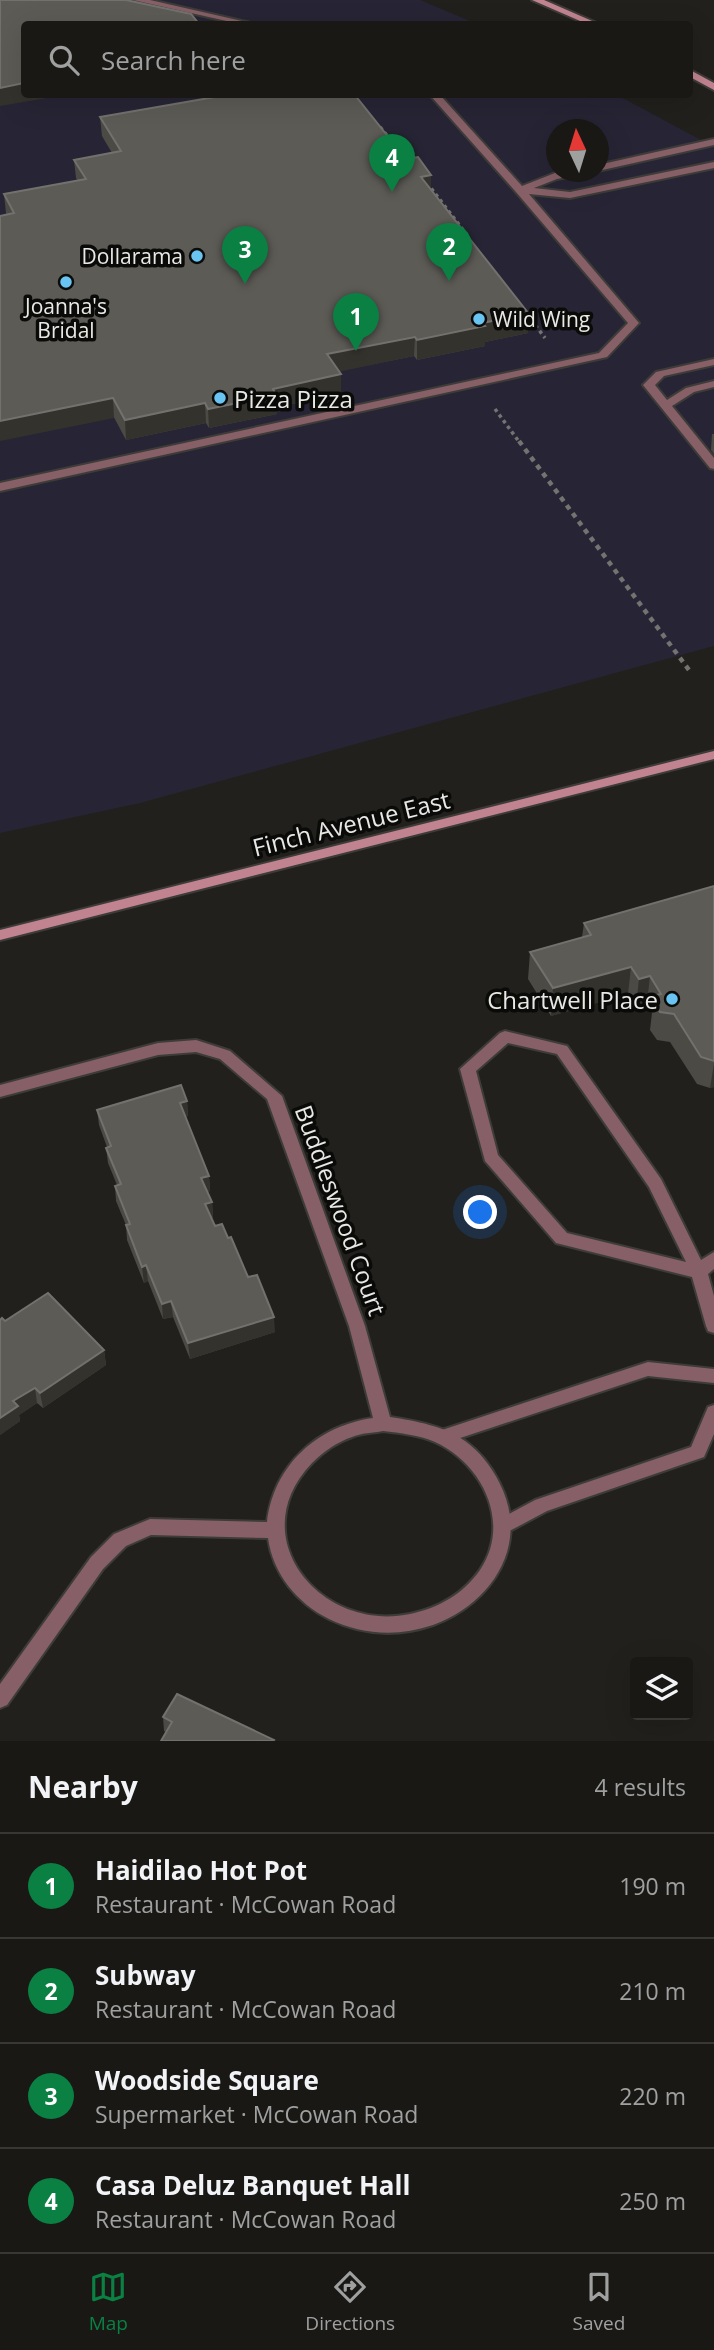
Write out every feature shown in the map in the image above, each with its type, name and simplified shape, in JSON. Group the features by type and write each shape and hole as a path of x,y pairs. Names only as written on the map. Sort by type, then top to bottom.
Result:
{"main road":[{"path":"536,0 587,21"},
{"path":"693,75 714,87"},
{"name":"Finch Avenue East","path":"0,935 714,755"}],"street":[{"path":"137,0 236,21"},
{"path":"0,487 603,355 634,323 437,98"},
{"path":"609,166 714,142"},
{"path":"520,190 570,195 714,165"},
{"path":"520,190 546,180"},
{"path":"714,362 660,374 649,385 714,466"},
{"path":"664,405 690,390 714,384"},
{"path":"699,1272 562,1238 491,1157 468,1069 505,1037 562,1050 655,1183 699,1272 714,1326"},
{"name":"Buddleswood Court","path":"0,1091 158,1049 196,1046 225,1055 274,1096 357,1326 383,1424"},
{"path":"699,1272 714,1259"},
{"path":"442,1437 648,1369 714,1376"},
{"path":"504,1526 541,1505 698,1452 714,1412"},
{"path":"383,1424 414,1427 442,1437 467,1452 487,1473 499,1499 504,1526 497,1559 478,1589 449,1612 412,1623 373,1625 335,1614 304,1592 283,1563 275,1530 278,1498 293,1469 317,1446 349,1430 383,1424"},
{"path":"0,1699 97,1563 120,1540 150,1527 275,1530"}],"path":[{"path":"378,125 412,165"},
{"path":"420,175 470,239"},
{"path":"527,314 560,357 560,365"},
{"path":"495,408 689,670"}],"shaded area":[{"path":"0,0 420,0 470,21 21,21 21,98 623,98 714,147 714,646 140,803 0,833"}],"building":[{"path":"0,0 126,0 191,14 197,21 21,21 21,84 0,88"},
{"path":"209,98 357,98 406,159 418,157 431,175 421,177 529,314 417,340 415,337 327,354 341,374 273,389 276,395 208,409 205,403 125,420 113,398 0,421 0,216 14,213 4,194 86,179 74,160 121,151 100,117"},
{"name":"Chartwell Place","path":"714,886 714,1061 701,1057 674,1014 660,1012 654,1002 656,995 661,994 650,976 639,979 631,967 553,988 530,952 591,935 584,923"},
{"path":"181,1085 187,1101 180,1103 209,1176 201,1178 212,1202 205,1204 215,1226 222,1224 228,1238 231,1237 248,1277 257,1275 274,1317 188,1343 171,1301 162,1304 146,1265 142,1267 126,1225 130,1224 115,1186 121,1184 106,1148 111,1146 97,1110"},
{"path":"48,1293 104,1350 40,1393 35,1388 13,1401 18,1406 0,1418 0,1320 2,1318 5,1321"},
{"path":"177,1694 274,1740 161,1741 172,1722 163,1717"}],"place":[{"name":"Casa Deluz Banquet Hall","path":"392,192"},
{"name":"Dollarama","path":"197,256"},
{"name":"Subway","path":"449,281"},
{"name":"Joanna's Bridal","path":"66,282"},
{"name":"Woodside Square","path":"245,284"},
{"name":"Wild Wing","path":"479,319"},
{"name":"Haidilao Hot Pot","path":"356,351"},
{"name":"Pizza Pizza","path":"220,398"},
{"name":"Chartwell Place","path":"672,999"}]}
